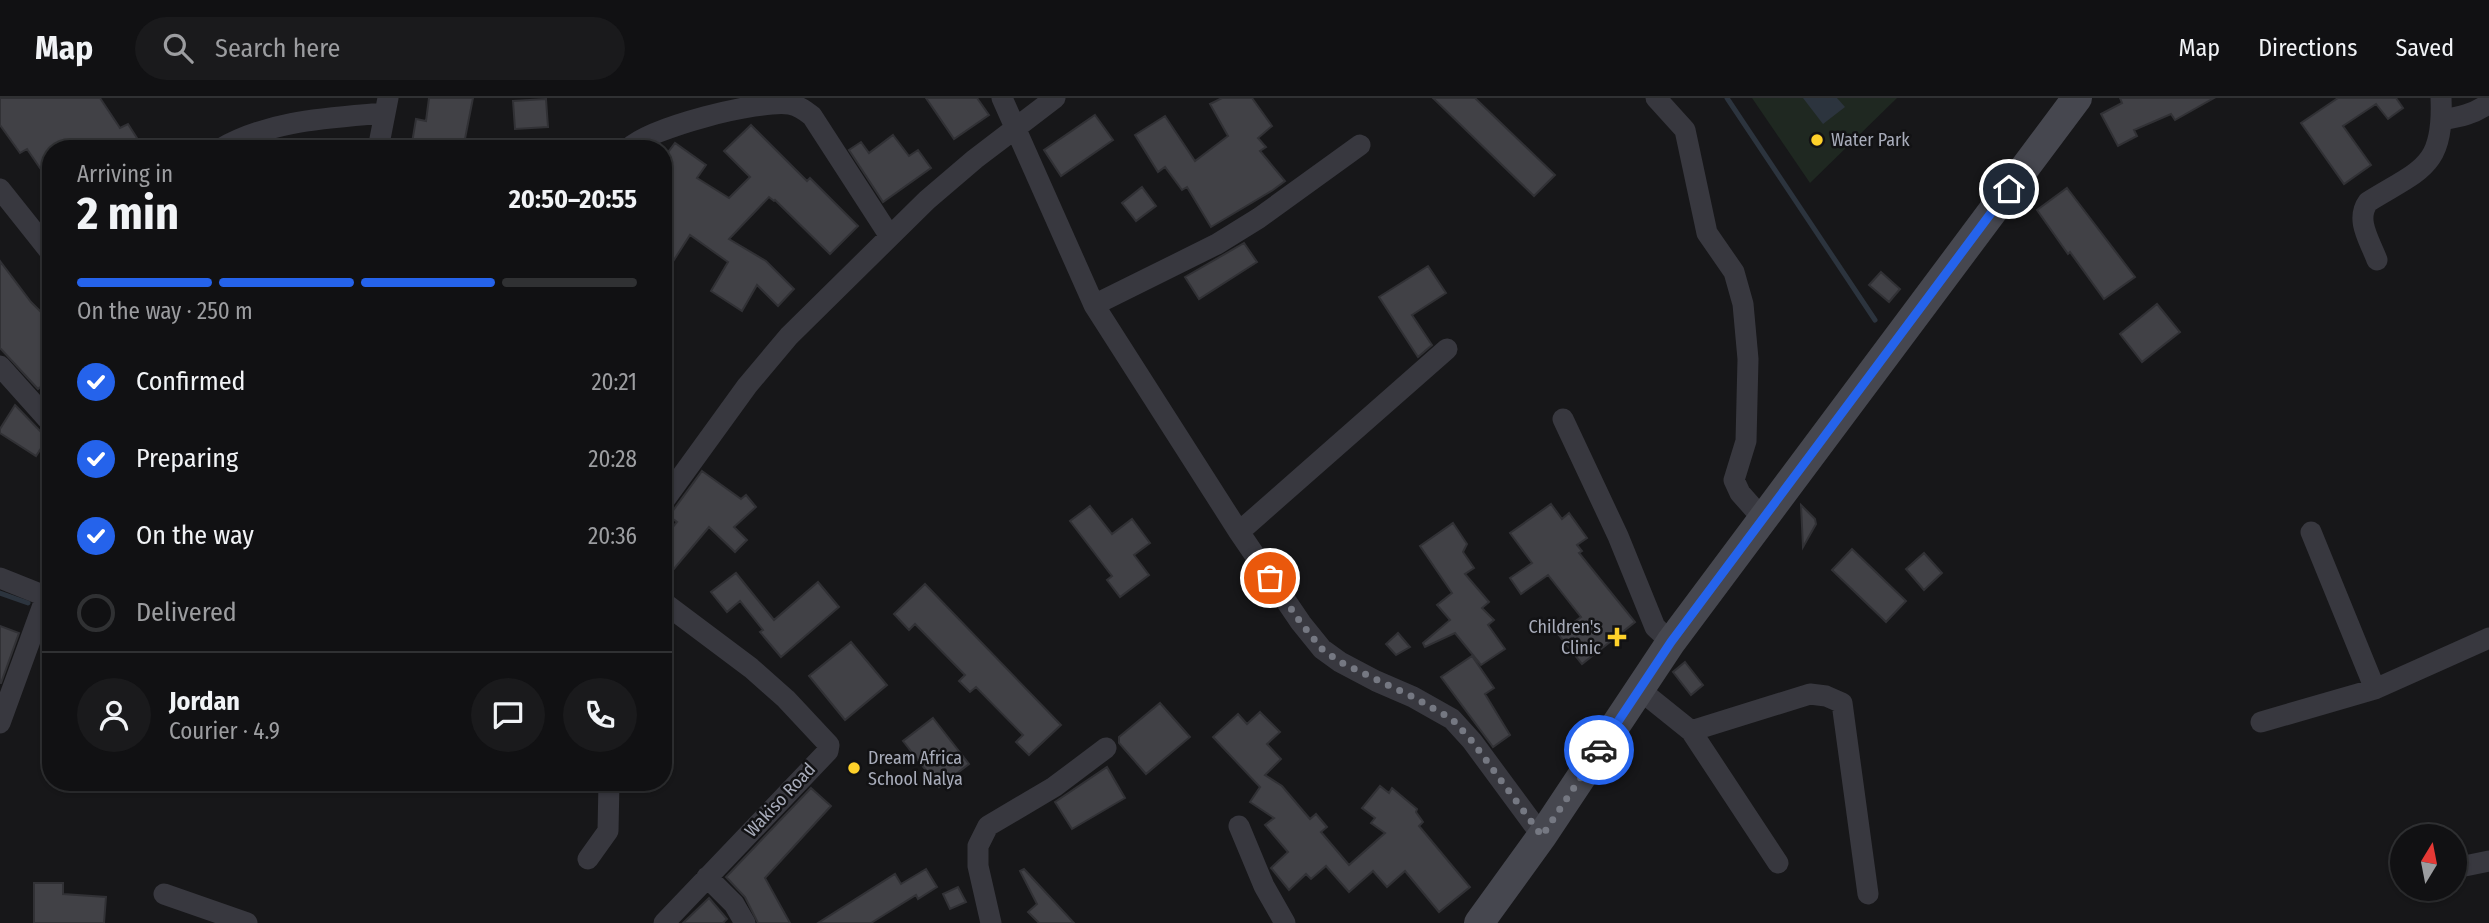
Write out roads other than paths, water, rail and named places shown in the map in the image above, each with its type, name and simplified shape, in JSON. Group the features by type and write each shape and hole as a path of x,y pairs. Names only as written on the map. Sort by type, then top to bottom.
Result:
{"main road":[{"path":"1479,923 1542,836 1671,642 2077,98"}],"street":[{"path":"1002,98 1094,305 1239,532 1301,623 1322,649 1340,662 1452,719 1472,741 1542,836"},
{"path":"672,490 755,376 789,336 890,235 975,159 1055,98"},
{"path":"1656,98 1685,130 1707,233 1734,272 1744,304 1748,359 1745,441 1734,480 1740,493 1763,519"},
{"path":"2377,260 2361,218 2364,208 2368,202 2427,165 2437,151 2442,120 2441,98"},
{"path":"2442,120 2461,117 2482,109 2489,103"},
{"path":"639,140 677,124 765,104 802,107 812,116 890,235"},
{"path":"240,140 265,129 387,105 379,140"},
{"path":"1094,305 1217,244 1259,218 1360,145"},
{"path":"0,189 42,242"},
{"path":"1239,532 1447,349"},
{"path":"0,366 42,413"},
{"path":"1563,419 1618,536 1654,626 1671,642"},
{"path":"2311,532 2375,689"},
{"path":"0,578 42,588"},
{"path":"0,723 42,607"},
{"name":"Wakiso Road","path":"664,923 828,751 829,744 786,699 751,668 672,613"},
{"path":"2261,722 2375,689 2489,638"},
{"path":"1640,690 1691,731 1779,863"},
{"path":"1691,731 1810,694 1826,696 1842,703 1868,894"},
{"path":"990,923 978,866 978,846 988,826 1054,787 1106,748"},
{"path":"588,859 608,831 609,791"},
{"path":"1240,826 1264,886 1285,923"},
{"path":"2468,865 2489,861"},
{"path":"707,877 734,904 745,923"},
{"path":"164,894 247,923"}],"waterway":[{"path":"1727,98 1875,320"},
{"path":"0,593 28,603"}],"place":[{"name":"Water Park","path":"1817,140"},
{"name":"Children's Clinic","path":"1617,637"},
{"name":"Dream Africa School Nalya","path":"854,768"}]}
